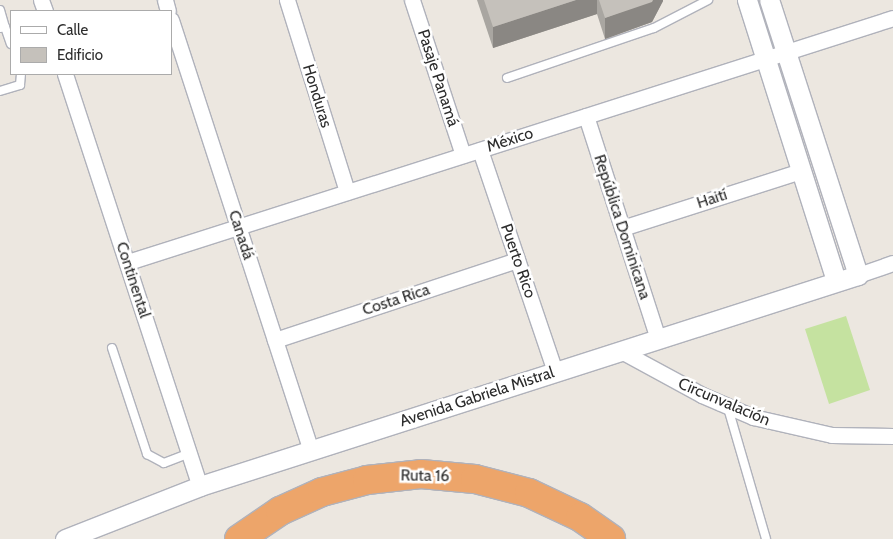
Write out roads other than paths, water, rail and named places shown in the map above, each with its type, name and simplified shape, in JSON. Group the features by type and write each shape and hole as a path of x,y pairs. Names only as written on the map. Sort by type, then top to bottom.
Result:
{"highway":[{"name":"Ruta 16","path":"239,539 280,511 322,492 367,480 421,474 475,479 529,493 580,517 611,539"}],"street":[{"name":"Honduras","path":"286,0 347,192"},
{"name":"Pasaje Panamá","path":"412,0 463,155"},
{"path":"747,0 836,281"},
{"path":"769,0 858,275"},
{"name":"México","path":"128,262 893,18"},
{"name":"Canadá","path":"172,23 311,451"},
{"name":"Continental","path":"65,75 128,262 187,454 200,486"},
{"name":"República Dominicana","path":"586,116 658,339"},
{"name":"Puerto Rico","path":"480,150 555,372"},
{"name":"Haití","path":"622,228 801,171"},
{"name":"Costa Rica","path":"275,340 517,260"},
{"name":"Avenida Gabriela Mistral","path":"64,539 200,486 893,263"},
{"name":"Circunvalación","path":"622,351 728,408 805,431 893,436"}],"lane":[{"path":"507,78 654,28 708,0"},
{"path":"0,10 3,28 10,42"},
{"path":"0,91 20,85 21,75"},
{"path":"112,348 147,454 164,463 187,454"},
{"path":"728,408 766,539"}]}
